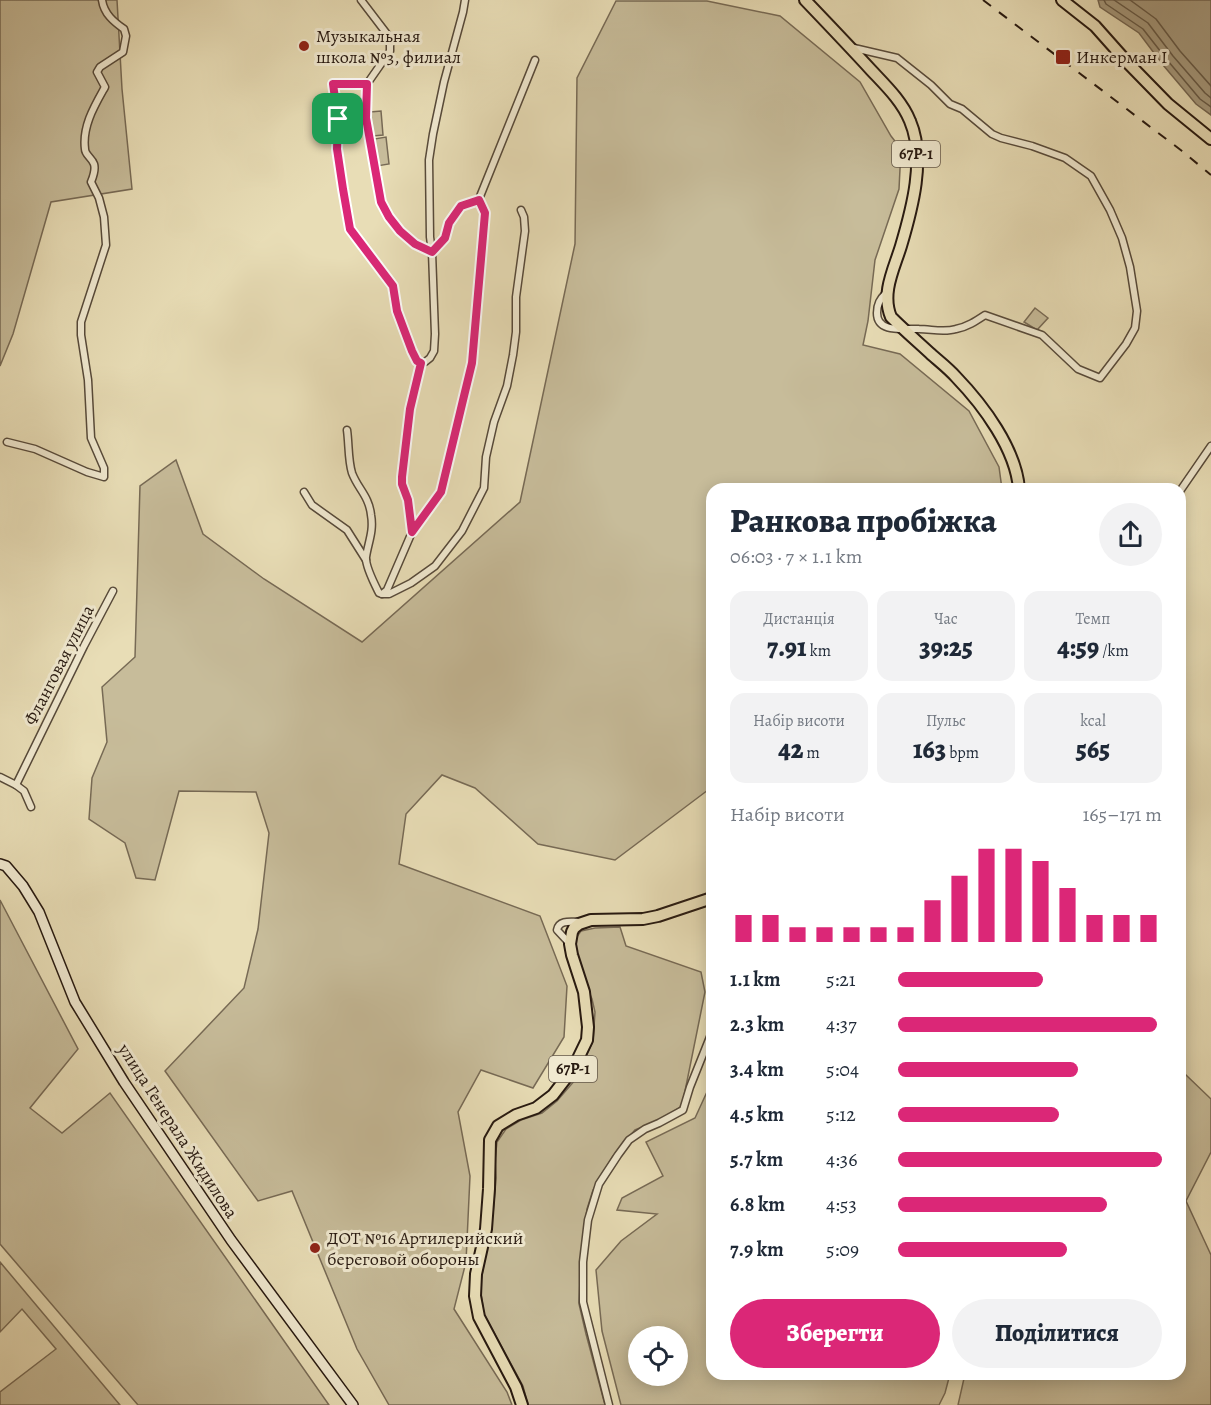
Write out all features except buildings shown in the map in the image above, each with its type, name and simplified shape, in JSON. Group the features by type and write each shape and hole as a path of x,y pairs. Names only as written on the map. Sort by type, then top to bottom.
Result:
{"main road":[{"name":"67Р-1","path":"805,0 888,88 910,121 915,141 917,168 909,217 893,268 887,300 891,317 956,376 986,413 1006,446 1019,483"},
{"path":"1062,0 1095,26 1168,104 1211,139"},
{"name":"улица Генерала Жидилова","path":"0,864 6,866 23,886 39,912 75,1002 124,1082 231,1240 353,1405"},
{"name":"67Р-1","path":"522,1405 516,1387 479,1317 475,1296 486,1229 490,1140 498,1126 516,1115 536,1108 553,1095 573,1069 587,1040 588,1027 584,992 570,944 574,928 591,920 643,919 658,916 706,900"}],"street":[{"path":"7,442 35,449 104,477 104,468 91,438 88,380 81,322 106,245 104,217 99,198 91,183 94,164 85,151 85,141 92,110 105,87 97,72 100,67 123,52 126,36 124,29 112,21 102,0"},
{"path":"361,0 387,34 390,42 390,51 367,84 366,118 381,202 400,231 415,244 432,252"},
{"path":"421,363 430,358 434,351 435,334 429,160 444,82 464,12 465,0"},
{"path":"850,47 897,58 931,85 950,104 962,110 992,134 1065,158 1090,176 1110,210 1122,238 1130,267 1137,310 1135,328 1126,344 1100,378 1078,369 1042,335 985,315 955,330 906,332"},
{"path":"384,592 412,532 441,492 472,363 485,213 479,200 536,60"},
{"path":"367,84 333,84 338,119 337,149 348,219 350,229 393,286 397,311 412,351 417,361 421,363"},
{"path":"432,252 445,238 449,223 461,206 479,200"},
{"path":"304,492 312,505 347,530 366,560 379,592 389,594 411,583 435,566 462,531 484,488 486,457 494,422 507,386 515,344 516,297 525,231 521,210"},
{"path":"412,532 402,477 410,409 421,363"},
{"path":"347,430 352,471 364,492 371,513 372,529 366,560"},
{"path":"1186,483 1211,446"},
{"name":"Фланговая улица","path":"16,785 113,591"},
{"path":"0,777 24,791 31,807"},
{"path":"609,1405 583,1302 583,1262 588,1220 599,1184 629,1140 645,1129 683,1110 706,1047"}],"shaded area":[{"path":"0,0 117,0 122,89 132,189 51,202 13,334 0,366"},
{"path":"616,1 707,1 780,16 860,82 901,149 899,189 875,260 863,345 900,354 969,411 999,467 1001,483 706,483 706,792 615,860 538,844 475,788 442,775 406,814 399,864 540,916 567,986 564,1037 533,1088 481,1070 458,1112 470,1176 466,1262 454,1309 507,1392 512,1405 389,1405 357,1349 292,1191 258,1201 165,1071 244,988 258,929 269,833 256,792 179,791 155,880 136,878 125,843 89,819 92,778 107,742 102,687 135,657 140,486 176,460 203,534 264,579 362,642 520,502 575,244 577,78"},
{"path":"381,111 383,135 373,136 370,112"},
{"path":"386,137 389,164 377,166 374,139"},
{"path":"1035,308 1048,318 1037,330 1024,322"},
{"path":"0,900 78,1049 30,1108 62,1133 110,1093 329,1405 138,1405 0,1244"},
{"path":"620,927 626,946 701,972 705,992 682,1106 662,1119 635,1130 613,1156 593,1190 587,1209 581,1256 579,1304 605,1405 528,1405 523,1386 484,1314 480,1286 493,1214 497,1142 506,1129 521,1120 542,1113 557,1101 575,1080 593,1041 595,1012 592,999 574,958 576,938 581,931"},
{"path":"1186,1075 1211,1099 1211,1152 1186,1201"},
{"path":"706,1094 706,1380 948,1380 939,1405 621,1405 602,1331 596,1270 621,1241 657,1214 617,1210 622,1198 663,1176 646,1142 695,1118"},
{"path":"1186,1201 1211,1255 1211,1405 958,1405 964,1380 1186,1380"},
{"path":"0,1262 120,1405 0,1405 0,1392 56,1349 22,1309 0,1332"}],"water":[{"path":"1098,0 1211,0 1211,115 1196,104 1139,33 1100,7"}],"railway":[{"path":"983,0 1211,175"}],"place":[{"name":"Музыкальная школа №3, филиал","path":"304,46"},
{"name":"Инкерман I","path":"1063,57"},
{"name":"ДОТ №16 Артилерийский береговой обороны","path":"315,1248"}],"route":[{"path":"333,84 367,84 366,118 381,202 400,231 415,244 432,252 445,238 449,223 461,206 479,200 485,213 472,363 441,492 412,532 402,477 410,409 421,363 417,361 412,351 397,311 393,286 350,229 337,149 338,119 333,84"}]}
